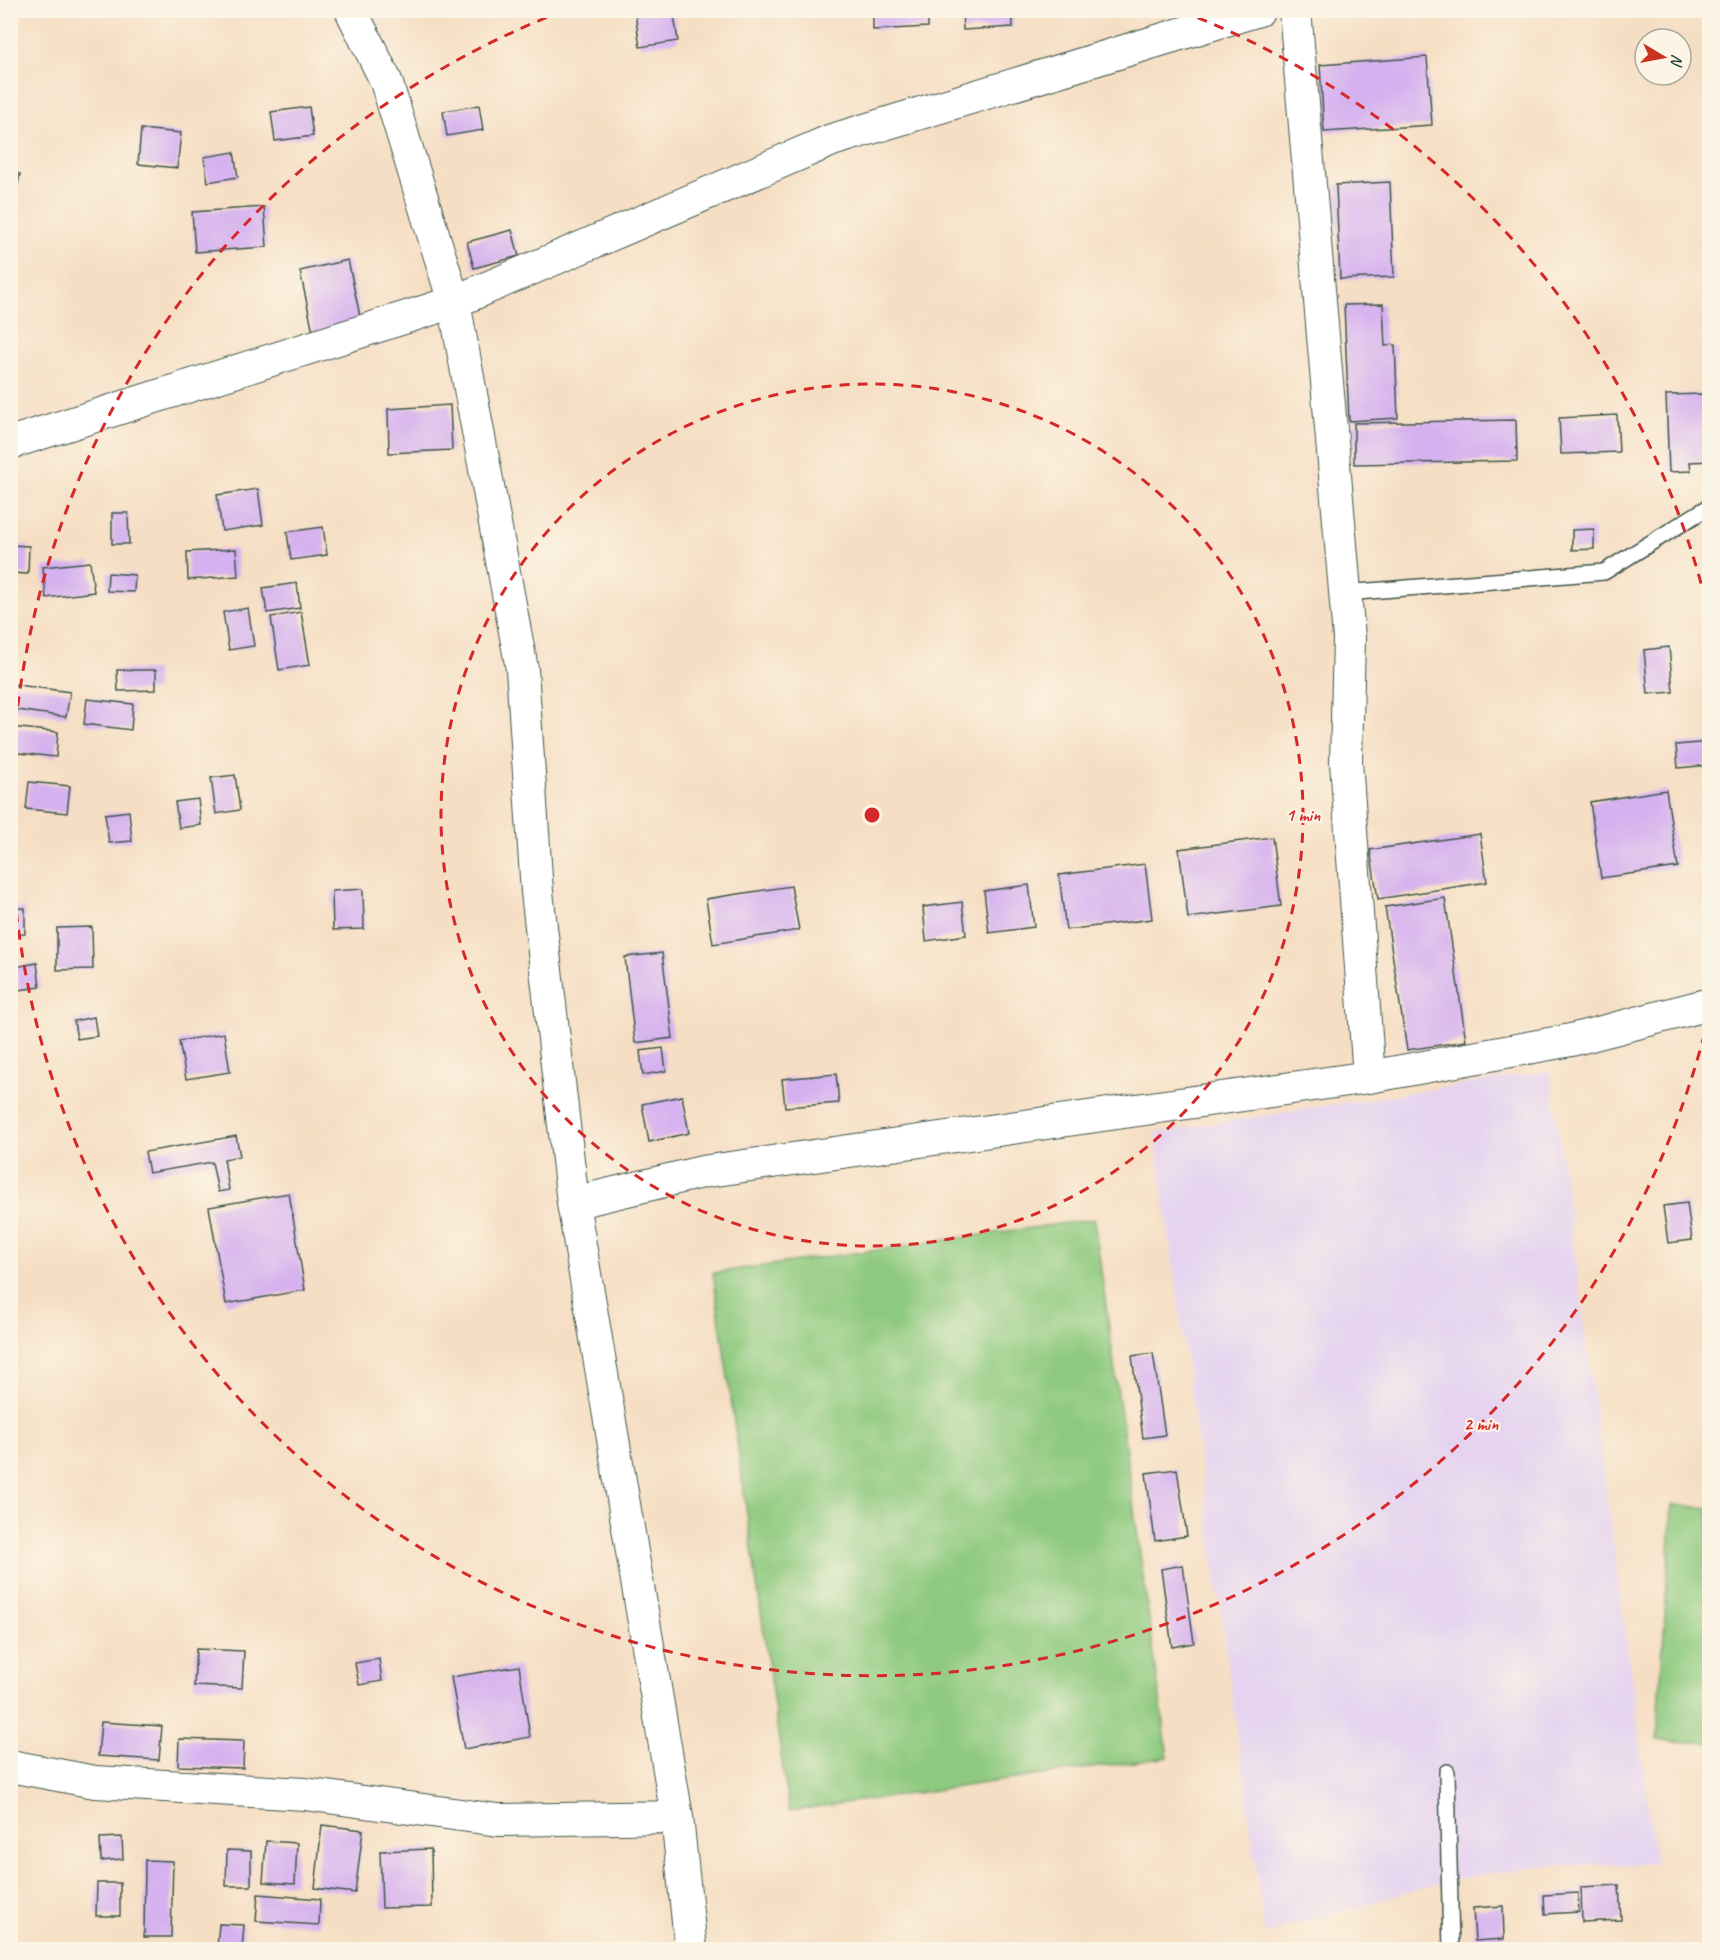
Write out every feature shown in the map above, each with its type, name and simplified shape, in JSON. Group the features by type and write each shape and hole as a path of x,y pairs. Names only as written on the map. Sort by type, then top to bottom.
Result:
{"street":[{"path":"351,10 386,81 454,302 522,669 537,892 573,1203 677,1817 691,1950"},
{"path":"10,443 454,302 832,140 1259,10"},
{"path":"1295,10 1349,638 1346,762 1369,1077"},
{"path":"573,1203 702,1172 1369,1077 1571,1040 1710,1004"},
{"path":"10,1766 94,1782 305,1794 498,1820 677,1817"}],"lane":[{"path":"1345,593 1604,572 1710,506"},
{"path":"1447,1772 1451,1950"}],"shaded area":[{"path":"1550,1071 1656,1863 1541,1866 1450,1880 1265,1934 1155,1133"}],"green space":[{"path":"1094,1219 1168,1757 789,1811 713,1273"},
{"path":"1672,1505 1709,1508 1709,1743 1657,1740"}],"building":[{"path":"649,10 673,10 678,41 640,47 635,13"},
{"path":"873,10 928,10 928,27 873,30"},
{"path":"962,10 1012,10 1013,27 963,30"},
{"path":"1427,57 1432,125 1324,132 1320,65"},
{"path":"479,105 483,130 447,136 443,111"},
{"path":"309,107 313,136 275,141 271,112"},
{"path":"141,129 181,133 177,168 138,164"},
{"path":"234,152 238,177 208,182 204,157"},
{"path":"10,172 20,174 12,213 10,213"},
{"path":"1390,182 1394,277 1340,279 1336,185"},
{"path":"264,207 267,247 195,252 192,212"},
{"path":"512,230 519,256 474,268 467,242"},
{"path":"348,260 361,321 313,332 300,271"},
{"path":"1383,304 1385,346 1395,345 1398,418 1349,421 1344,305"},
{"path":"1706,394 1706,405 1710,405 1710,461 1690,462 1691,471 1669,472 1666,395"},
{"path":"450,405 452,450 389,453 388,409"},
{"path":"1617,415 1619,452 1561,454 1559,418"},
{"path":"1516,420 1517,461 1354,464 1354,423"},
{"path":"258,489 263,525 222,531 217,495"},
{"path":"112,513 128,513 129,544 112,544"},
{"path":"323,527 327,555 291,560 287,532"},
{"path":"1594,529 1594,549 1572,550 1572,530"},
{"path":"10,545 29,546 28,574 10,573"},
{"path":"236,549 238,576 188,580 187,552"},
{"path":"90,562 94,592 46,598 43,567"},
{"path":"108,573 135,575 134,592 107,591"},
{"path":"297,583 300,608 267,613 263,588"},
{"path":"248,608 254,646 229,650 223,612"},
{"path":"301,612 310,665 279,670 271,617"},
{"path":"1669,647 1673,692 1648,694 1644,650"},
{"path":"117,670 156,670 156,690 118,691"},
{"path":"10,684 70,692 66,717 10,709"},
{"path":"87,699 133,704 131,730 84,724"},
{"path":"10,727 58,732 56,757 10,752"},
{"path":"1710,742 1710,765 1678,768 1676,745"},
{"path":"235,775 240,810 216,814 211,778"},
{"path":"29,782 70,786 67,813 26,809"},
{"path":"1666,790 1678,867 1601,878 1590,802"},
{"path":"198,799 201,825 179,828 175,802"},
{"path":"129,811 132,841 109,843 105,814"},
{"path":"1480,834 1487,882 1378,899 1370,850"},
{"path":"1272,837 1281,906 1188,918 1179,849"},
{"path":"1145,864 1152,919 1066,930 1059,875"},
{"path":"1029,885 1034,927 989,933 984,891"},
{"path":"791,886 799,930 713,944 706,899"},
{"path":"363,889 364,929 333,930 332,891"},
{"path":"1445,898 1466,1041 1407,1050 1385,907"},
{"path":"962,902 966,935 926,941 923,907"},
{"path":"25,908 25,934 10,935 10,909"},
{"path":"92,927 93,969 57,970 57,928"},
{"path":"662,953 673,1038 635,1043 625,957"},
{"path":"37,963 40,987 19,990 15,967"},
{"path":"94,1017 97,1036 77,1039 74,1021"},
{"path":"224,1033 230,1072 186,1079 179,1041"},
{"path":"663,1048 666,1071 643,1075 640,1051"},
{"path":"836,1074 839,1103 785,1107 782,1079"},
{"path":"682,1096 689,1133 649,1142 642,1104"},
{"path":"236,1136 240,1156 224,1159 229,1190 218,1192 212,1162 149,1173 145,1152"},
{"path":"289,1193 305,1290 226,1304 209,1207"},
{"path":"1687,1203 1692,1240 1668,1243 1663,1206"},
{"path":"1153,1353 1165,1435 1143,1438 1132,1356"},
{"path":"1177,1469 1187,1536 1155,1541 1146,1473"},
{"path":"1183,1565 1194,1643 1172,1647 1161,1569"},
{"path":"196,1649 244,1651 242,1688 194,1686"},
{"path":"379,1659 382,1681 359,1685 355,1663"},
{"path":"519,1666 530,1737 464,1749 451,1677"},
{"path":"101,1722 162,1726 159,1760 98,1756"},
{"path":"179,1739 244,1741 243,1768 178,1766"},
{"path":"322,1825 363,1830 355,1893 315,1888"},
{"path":"122,1837 123,1859 101,1861 100,1838"},
{"path":"266,1841 297,1843 295,1884 263,1882"},
{"path":"431,1849 432,1907 382,1908 380,1851"},
{"path":"227,1850 251,1851 251,1886 226,1886"},
{"path":"145,1860 173,1861 171,1937 144,1937"},
{"path":"97,1883 120,1883 120,1916 96,1916"},
{"path":"1619,1885 1621,1920 1582,1922 1581,1887"},
{"path":"1578,1893 1579,1912 1545,1914 1544,1895"},
{"path":"258,1894 320,1899 319,1925 256,1921"},
{"path":"1503,1906 1504,1939 1475,1941 1473,1908"},
{"path":"219,1924 244,1925 242,1949 217,1948"}]}
